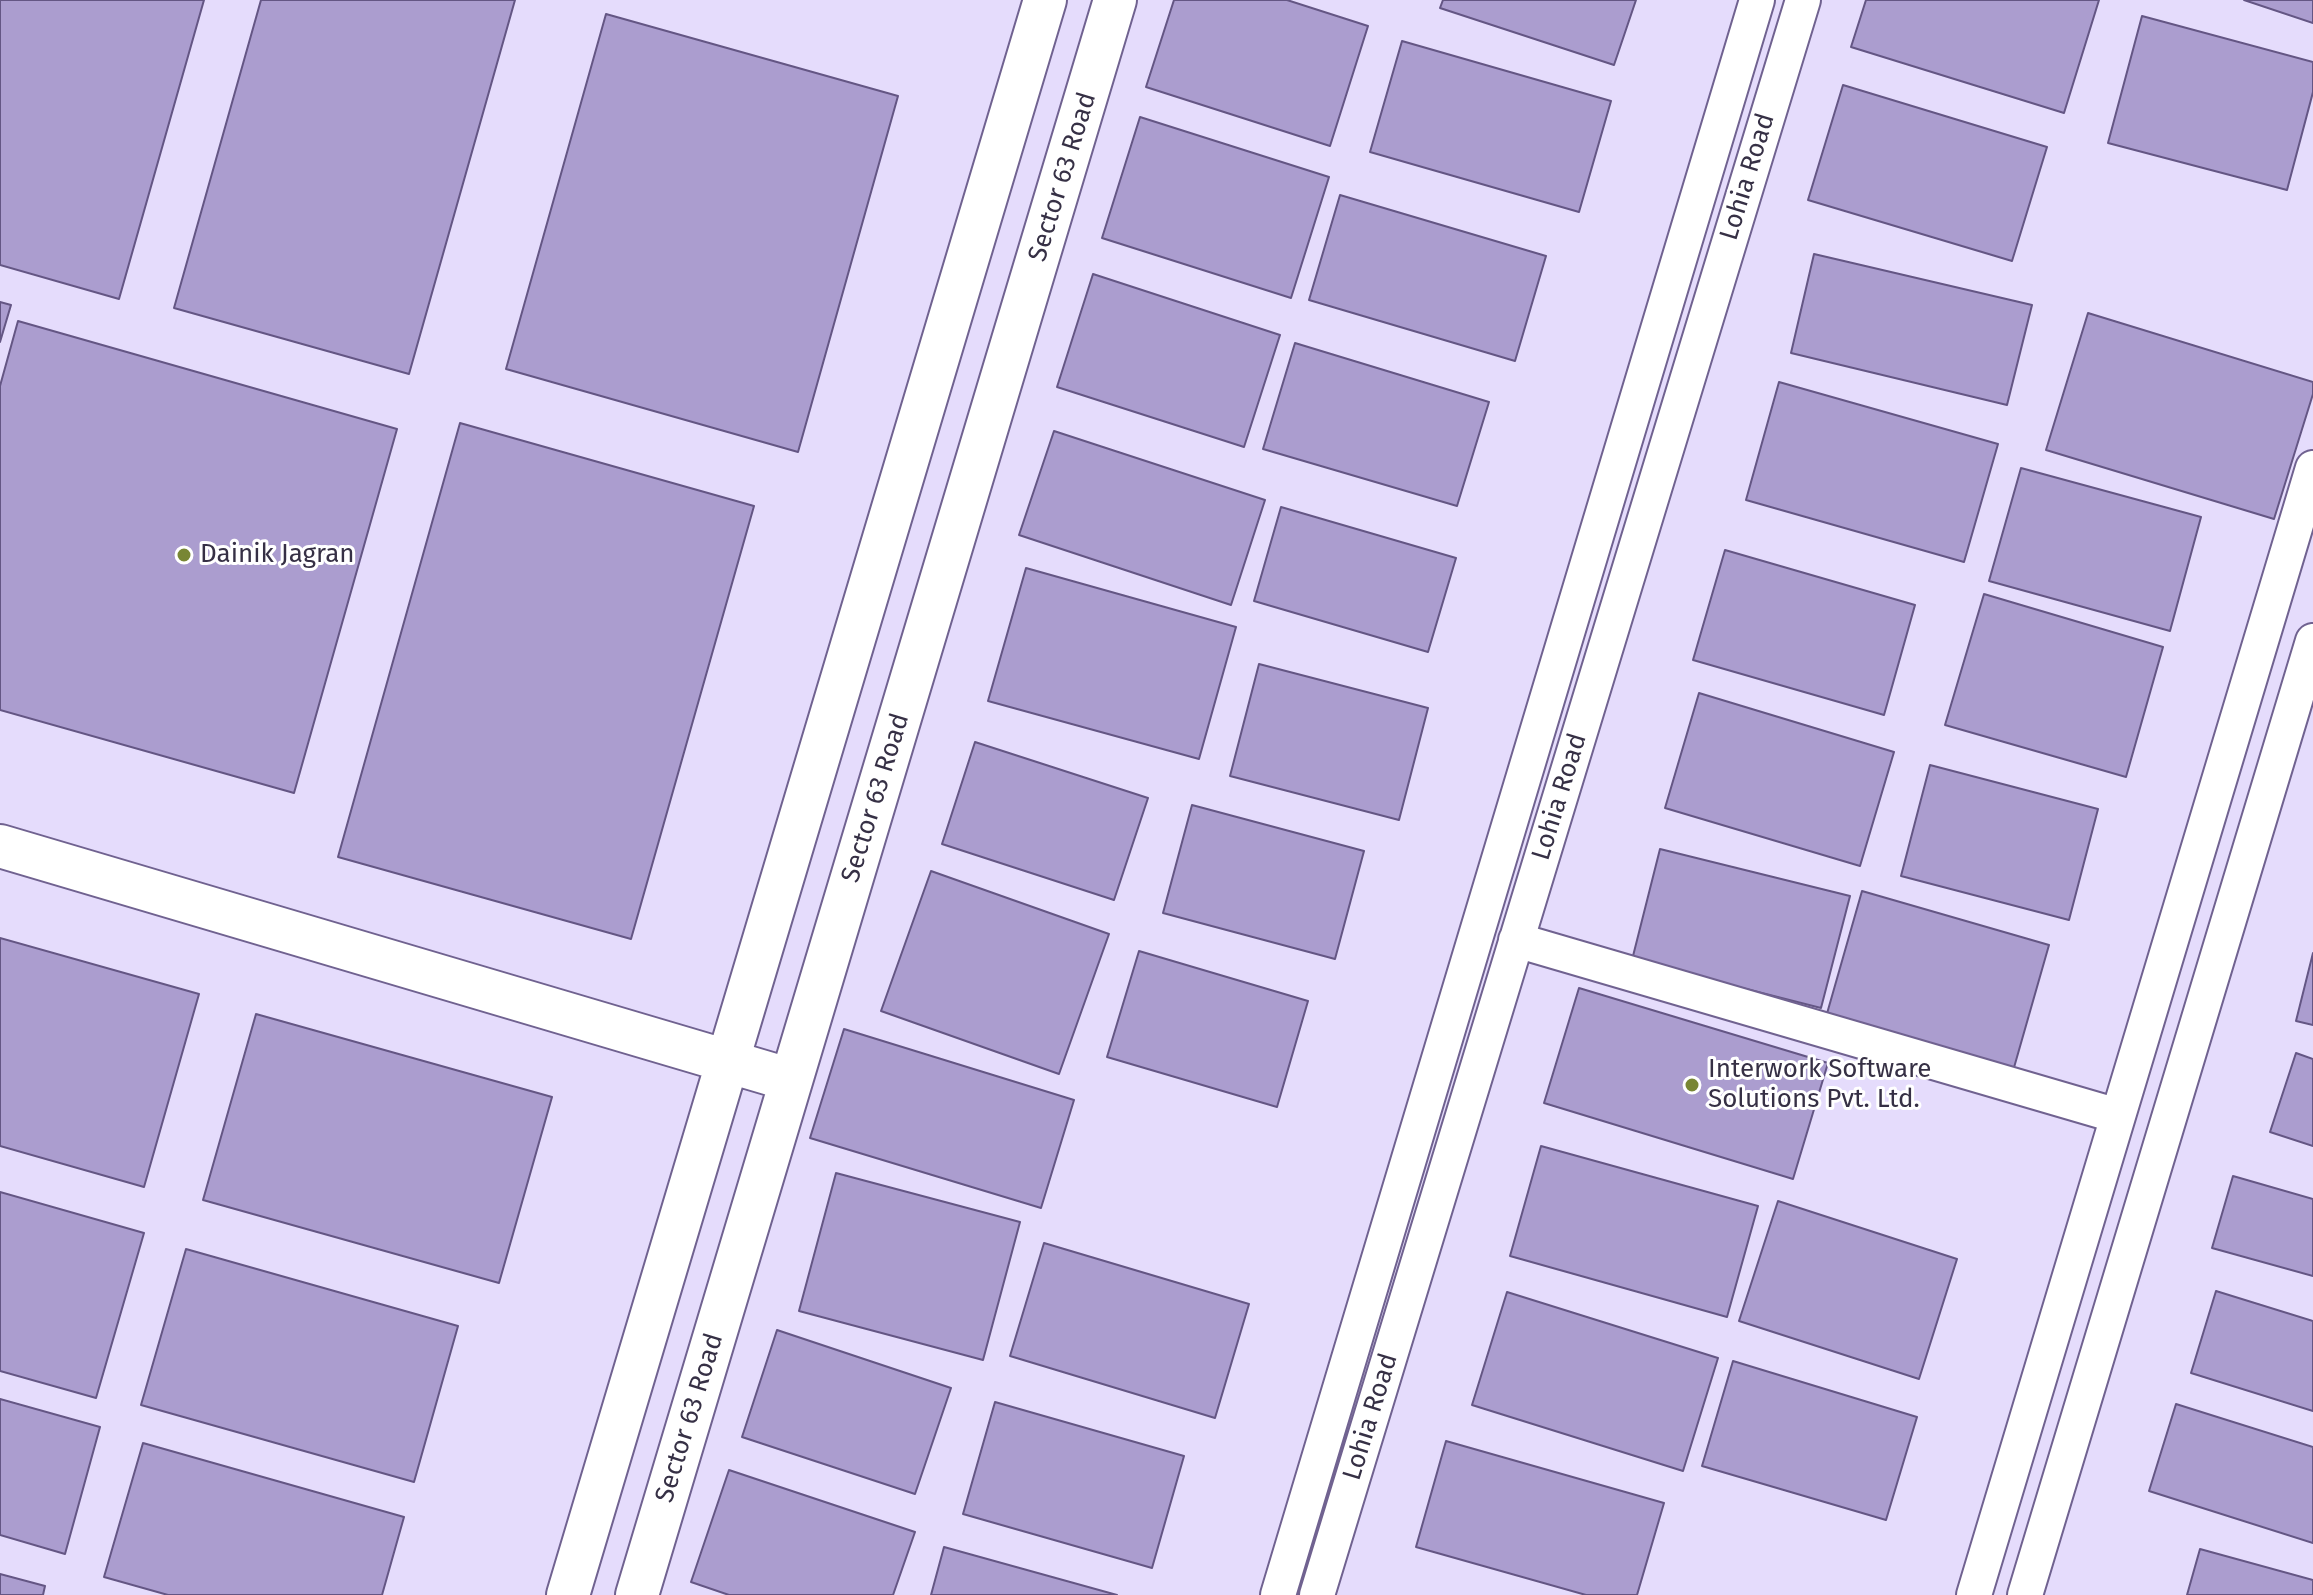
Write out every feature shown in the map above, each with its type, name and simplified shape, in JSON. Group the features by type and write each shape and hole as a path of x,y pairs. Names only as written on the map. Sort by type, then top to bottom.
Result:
{"street":[{"path":"568,1595 1045,0"},
{"name":"Sector 63 Road","path":"637,1595 1114,0"},
{"name":"Lohia Road","path":"1278,1595 1757,0"},
{"name":"Lohia Road","path":"1317,1595 1803,0"},
{"path":"1974,1595 2313,468"},
{"path":"2025,1595 2313,641"},
{"path":"0,846 791,1080"},
{"path":"1516,940 2118,1116"}],"building":[{"path":"0,0 204,0 119,299 0,265"},
{"path":"261,0 515,0 409,374 174,308"},
{"path":"1174,0 1287,0 1368,26 1330,146 1146,87"},
{"path":"1443,0 1636,0 1614,65 1440,8"},
{"path":"1866,0 2099,0 2064,113 1851,47"},
{"path":"2244,0 2313,0 2313,23"},
{"path":"606,14 898,96 798,452 506,369"},
{"path":"2142,16 2313,62 2313,92 2287,190 2108,143"},
{"path":"1402,41 1611,101 1579,212 1370,152"},
{"path":"1843,85 2047,147 2012,261 1808,200"},
{"path":"1140,117 1329,177 1291,298 1102,238"},
{"path":"1340,195 1546,256 1515,361 1309,300"},
{"path":"1814,254 2032,305 2007,405 1791,353"},
{"path":"1093,274 1280,335 1244,447 1057,387"},
{"path":"0,302 11,305 0,342"},
{"path":"2088,313 2313,382 2313,394 2274,519 2046,450"},
{"path":"18,321 397,429 294,793 0,710 0,386"},
{"path":"1295,343 1489,402 1457,506 1263,449"},
{"path":"1779,382 1998,444 1964,562 1746,500"},
{"path":"460,423 754,506 631,939 338,857"},
{"path":"1054,431 1265,500 1231,605 1019,535"},
{"path":"2021,468 2201,517 2170,631 1989,581"},
{"path":"1281,507 1456,558 1428,652 1254,601"},
{"path":"1725,550 1915,605 1884,715 1693,660"},
{"path":"1026,568 1236,627 1199,759 988,701"},
{"path":"1984,594 2163,647 2126,777 1945,725"},
{"path":"1259,664 1428,708 1399,820 1230,776"},
{"path":"1699,693 1894,752 1860,866 1665,808"},
{"path":"975,742 1148,798 1114,900 942,844"},
{"path":"1930,765 2098,809 2069,920 1901,876"},
{"path":"1192,805 1364,851 1335,959 1163,913"},
{"path":"1660,849 1850,896 1821,1008 1632,960"},
{"path":"931,871 1109,934 1059,1074 881,1011"},
{"path":"1862,891 2049,945 2011,1078 1824,1024"},
{"path":"0,938 199,994 144,1187 0,1146"},
{"path":"1139,951 1308,1001 1277,1107 1107,1057"},
{"path":"2313,953 2313,1025 2296,1021"},
{"path":"1579,988 1828,1063 1793,1179 1544,1103"},
{"path":"256,1014 552,1097 499,1283 203,1200"},
{"path":"844,1029 1074,1100 1041,1208 810,1138"},
{"path":"2296,1053 2313,1059 2313,1146 2270,1132"},
{"path":"1541,1146 1758,1206 1727,1317 1510,1256"},
{"path":"836,1173 1020,1222 983,1360 799,1311"},
{"path":"2233,1176 2313,1199 2313,1276 2212,1248"},
{"path":"0,1192 144,1233 96,1398 0,1371"},
{"path":"1778,1201 1957,1259 1919,1379 1739,1321"},
{"path":"1044,1243 1249,1304 1215,1418 1010,1356"},
{"path":"186,1249 458,1326 414,1482 141,1405"},
{"path":"2216,1291 2313,1321 2313,1411 2191,1373"},
{"path":"1507,1292 1718,1358 1683,1471 1472,1405"},
{"path":"777,1330 951,1388 915,1494 742,1437"},
{"path":"1733,1361 1917,1417 1886,1520 1702,1466"},
{"path":"0,1399 100,1427 65,1554 0,1535"},
{"path":"995,1402 1184,1456 1152,1568 963,1514"},
{"path":"2176,1404 2313,1447 2313,1543 2149,1491"},
{"path":"1446,1441 1664,1503 1637,1595 1586,1595 1416,1547"},
{"path":"143,1443 404,1517 382,1595 168,1595 104,1577"},
{"path":"729,1470 915,1532 893,1595 729,1595 691,1582"},
{"path":"944,1547 1117,1595 931,1595"},
{"path":"2200,1549 2313,1580 2313,1595 2187,1595"},
{"path":"0,1574 45,1586 43,1595 0,1595"}],"place":[{"name":"Dainik Jagran","path":"184,555"},
{"name":"Interwork Software Solutions Pvt. Ltd.","path":"1692,1085"}]}
